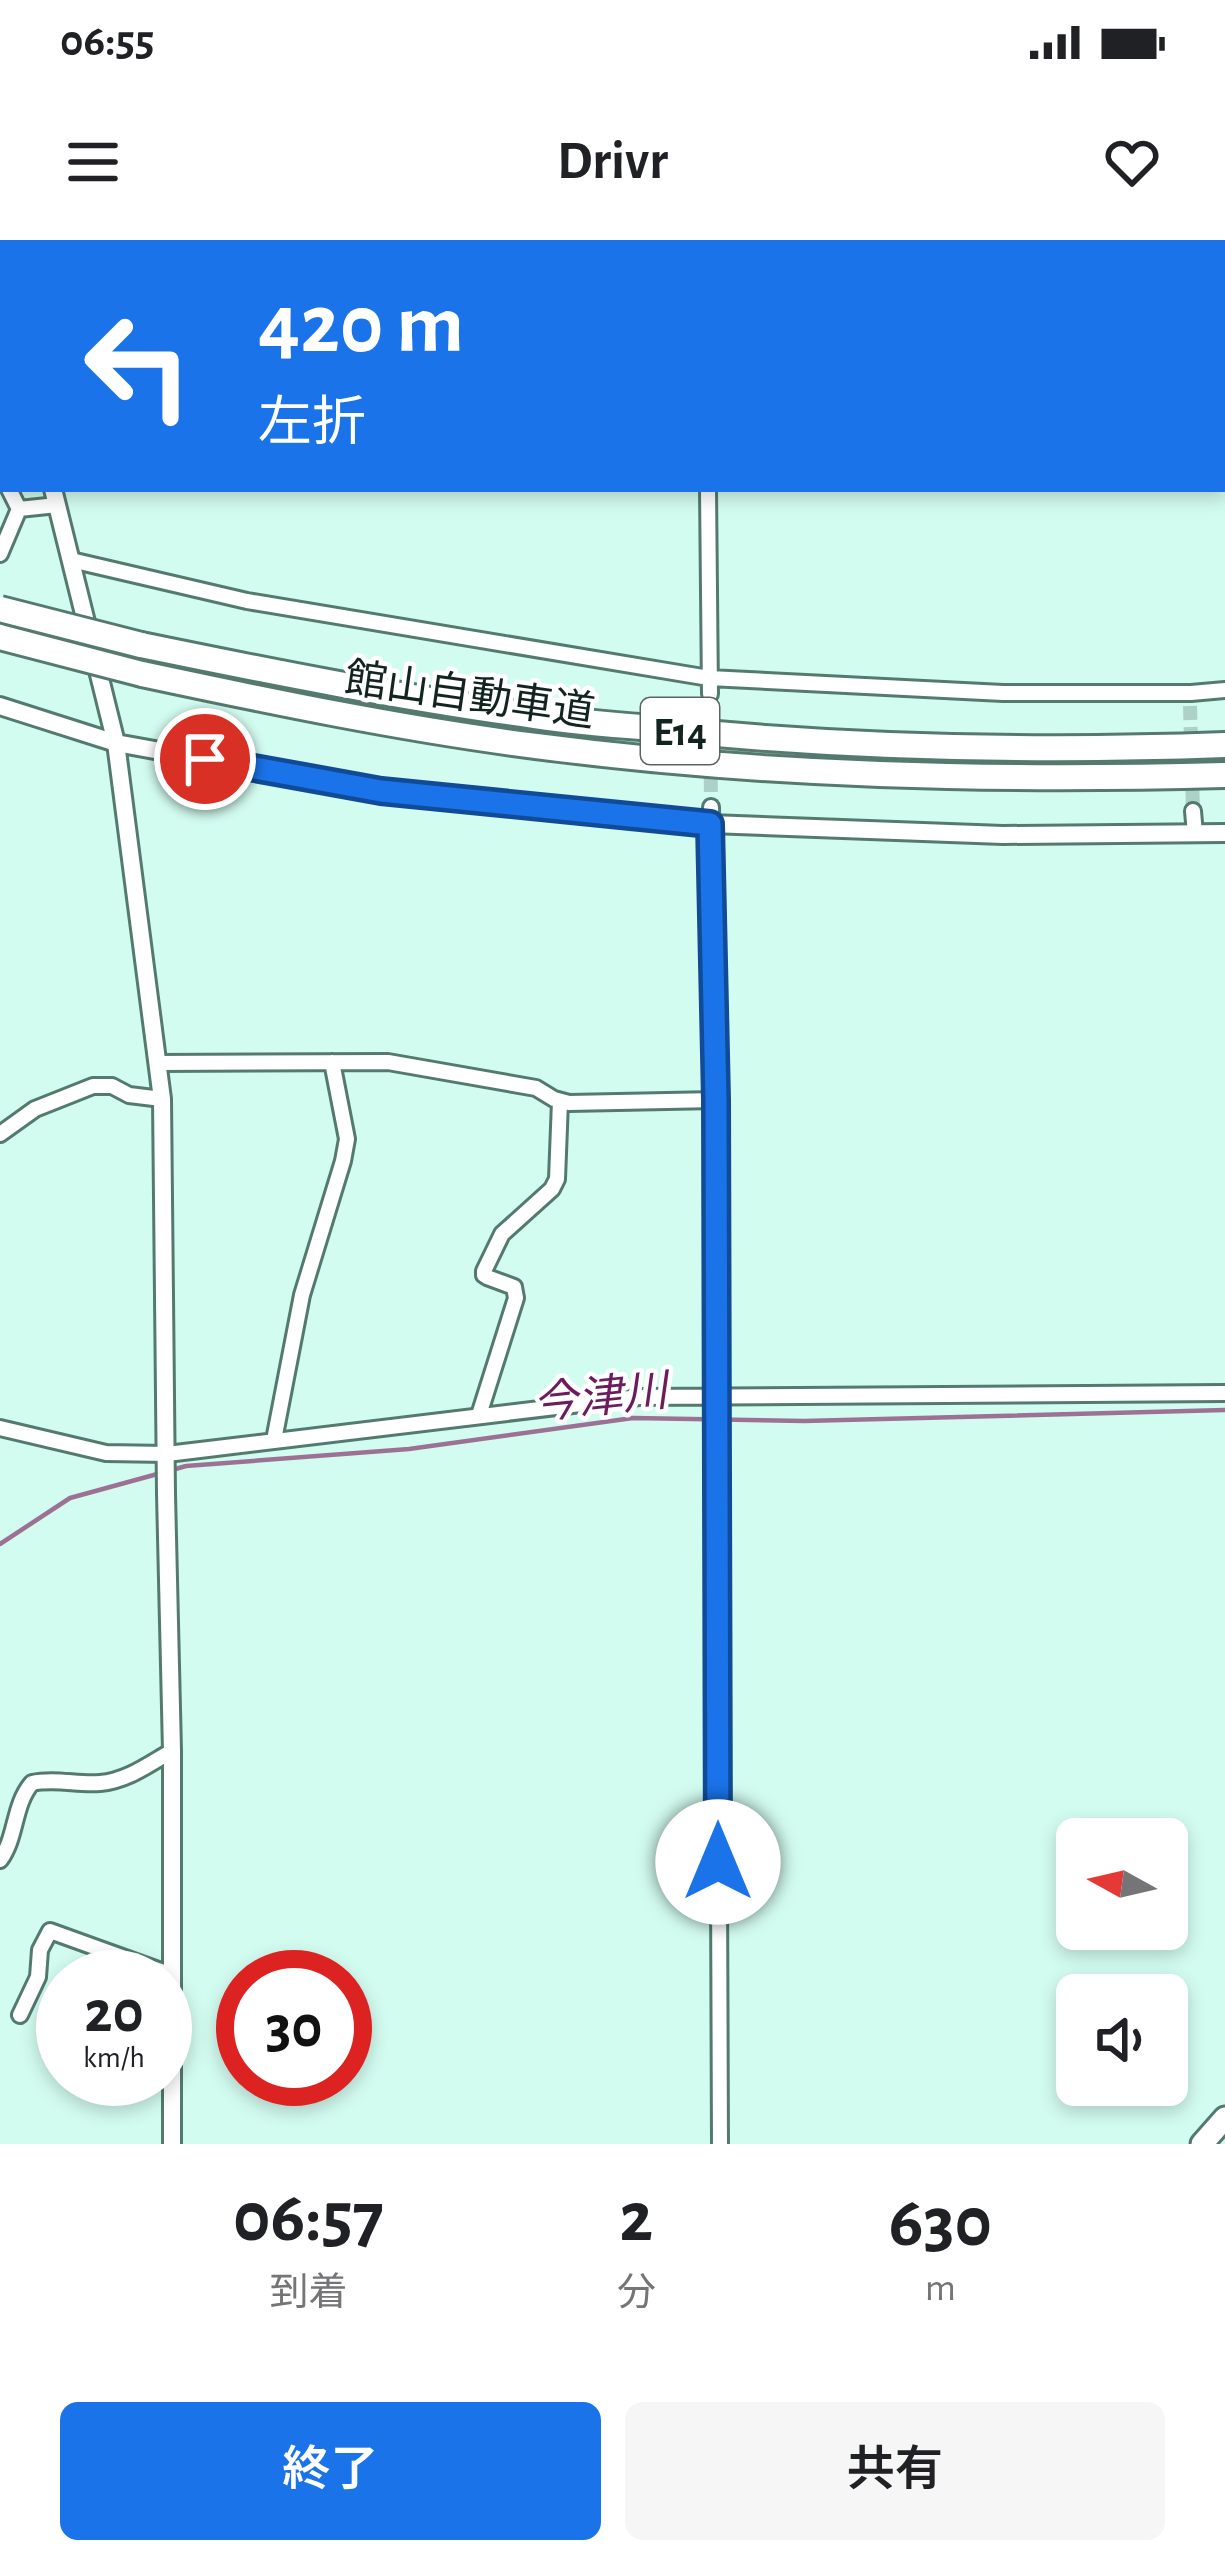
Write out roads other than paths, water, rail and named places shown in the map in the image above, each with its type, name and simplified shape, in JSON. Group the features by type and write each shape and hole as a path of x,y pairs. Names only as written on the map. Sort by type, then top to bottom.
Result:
{"highway":[{"name":"館山自動車道","path":"0,609 141,645 327,683 515,713 744,738 918,748 1225,745"},
{"name":"館山自動車道","path":"0,637 142,674 322,712 535,746 743,767 918,777 1225,775"}],"main road":[{"path":"1202,2144 1225,2118"}],"street":[{"path":"10,492 19,509"},
{"path":"708,492 710,686"},
{"path":"1,549 19,509 55,497 116,742 158,1064 172,1950"},
{"path":"71,560 247,601 710,686 1191,700 1225,690"},
{"path":"0,706 116,742 381,791 1003,836 1225,833"},
{"path":"1193,811 1195,834"},
{"path":"711,816 721,2144"},
{"path":"274,1440 302,1295 343,1161 346,1139 332,1062"},
{"path":"158,1064 388,1062 536,1088 569,1103 716,1100"},
{"path":"1,1131 35,1109 93,1086 162,1099"},
{"path":"479,1415 516,1298 514,1287 487,1277 484,1271 502,1234 552,1190 557,1179 560,1101"},
{"path":"0,1427 106,1453 166,1454 639,1397 1225,1393"},
{"path":"0,1860 9,1848 22,1798 32,1783 100,1783 124,1778 172,1751"},
{"path":"40,1950 50,1931 103,1950"},
{"path":"20,2014 36,1981"},
{"path":"172,2106 172,2144"}],"waterway":[{"name":"今津川","path":"172,1470 409,1449 633,1418 804,1421 1225,1410"},
{"name":"今津川","path":"0,1544 70,1498 161,1473"}],"tunnel":[{"path":"710,694 711,807"},
{"path":"1190,706 1193,811"}]}
